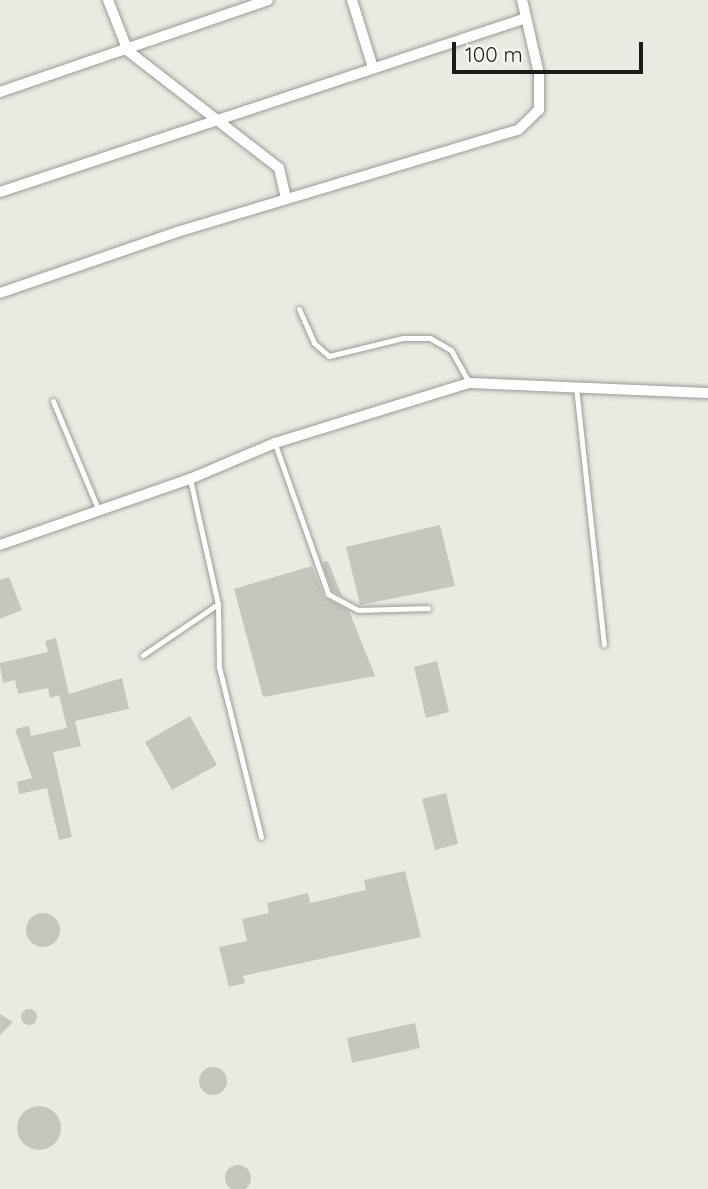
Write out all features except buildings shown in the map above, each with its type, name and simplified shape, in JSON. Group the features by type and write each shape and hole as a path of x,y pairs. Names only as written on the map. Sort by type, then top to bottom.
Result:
{"street":[{"path":"108,0 128,51 279,168 286,198"},
{"path":"0,92 128,51 268,0"},
{"path":"352,0 373,68"},
{"path":"0,293 286,198 518,130 539,110 539,74 522,0"},
{"path":"0,192 526,18"},
{"path":"0,545 190,479 275,443 470,383 708,393"}],"lane":[{"path":"299,309 314,343 329,356 403,338 430,338 451,350 470,383"},
{"path":"576,387 604,644"},
{"path":"53,401 98,509"},
{"path":"275,443 328,594 358,610 428,608"},
{"path":"190,479 218,604 219,667 261,837"},
{"path":"143,655 218,604"}]}
